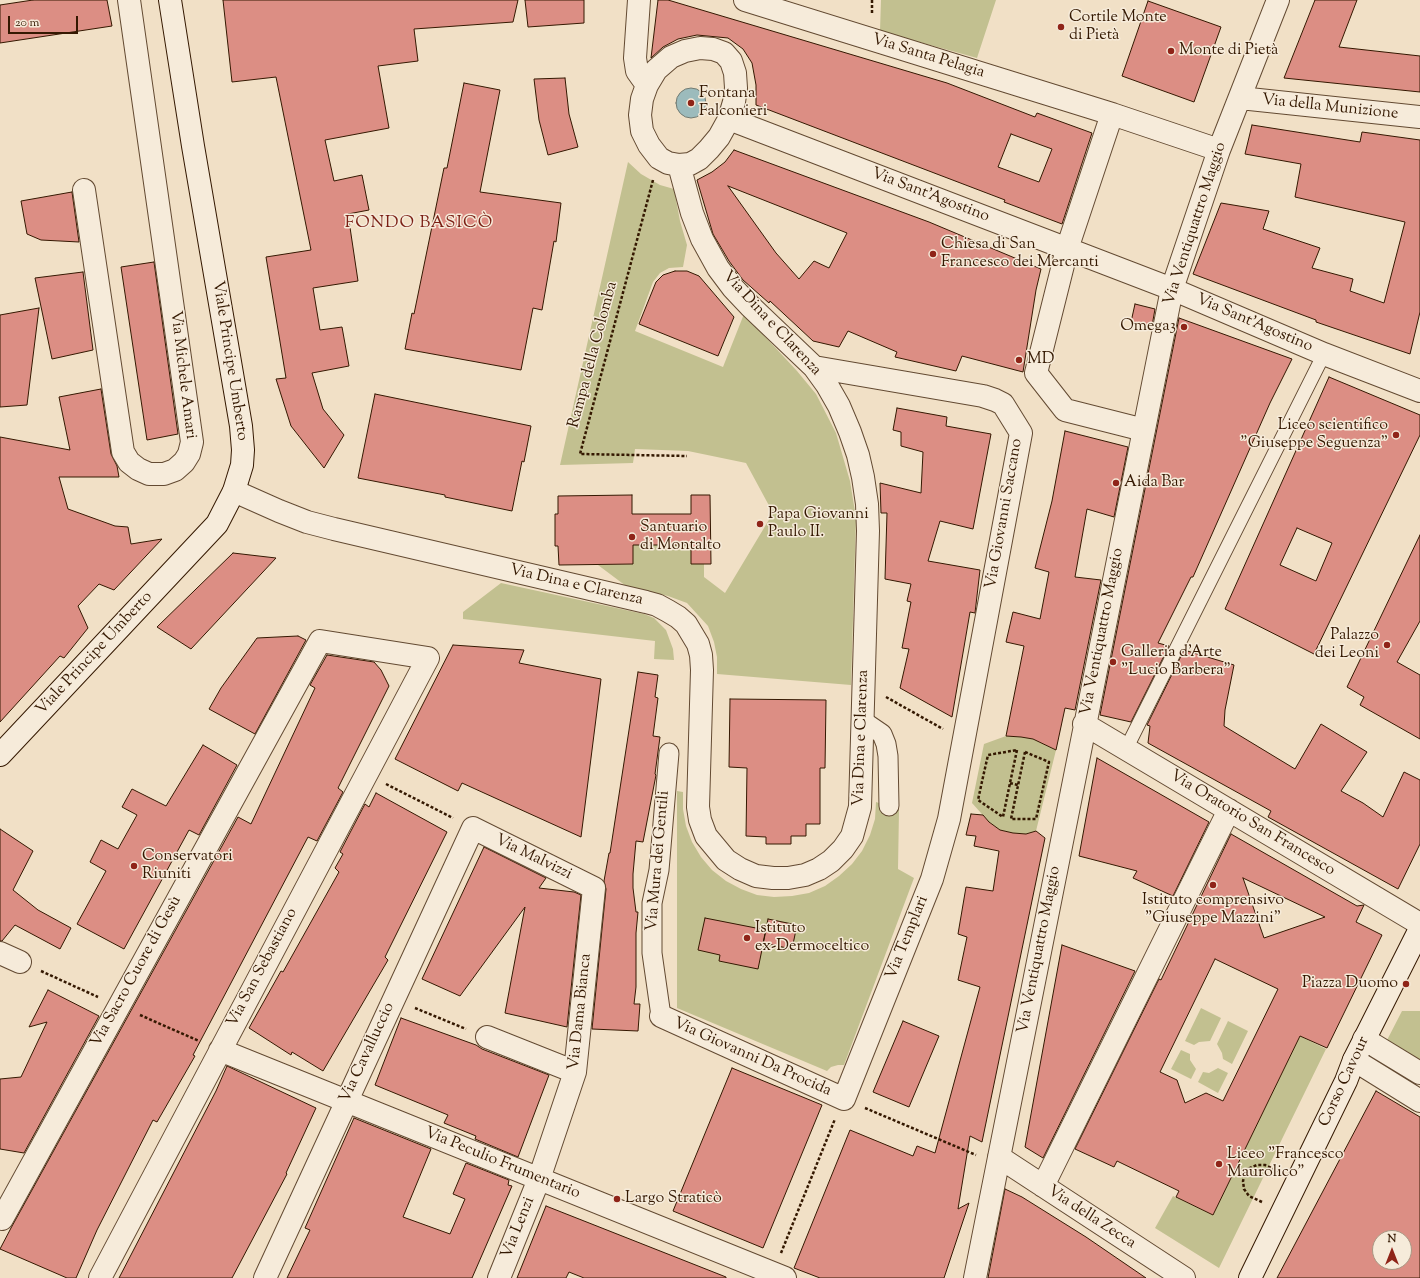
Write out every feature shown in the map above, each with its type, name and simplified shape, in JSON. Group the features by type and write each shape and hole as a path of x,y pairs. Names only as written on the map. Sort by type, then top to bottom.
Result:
{"street":[{"name":"Via Michele Amari","path":"84,190 123,452 129,462 138,469 149,474 164,474 175,470 184,462 189,454 192,442 130,0"},
{"name":"Viale Principe Umberto","path":"0,755 217,524 234,490 242,466 243,450 241,426 194,153 170,0"},
{"path":"639,0 635,58 637,71 647,85"},
{"name":"Via Santa Pelagia","path":"745,0 1112,114 1219,150"},
{"name":"Via Ventiquattro Maggio","path":"975,1278 1084,724 1172,289 1219,150 1278,0"},
{"path":"700,48 713,49 724,53 731,61 735,73 736,88 729,119 719,137 699,159 690,164 669,162 649,145 642,130 640,116 642,99 647,85 656,70 671,57 685,51 700,48"},
{"name":"Via della Munizione","path":"1240,98 1420,117"},
{"path":"1112,114 1067,249 1036,373 1065,410 1144,430"},
{"name":"Via Sant'Agostino","path":"729,119 1172,289 1324,354 1420,391"},
{"name":"Via Dina e Clarenza","path":"234,490 307,522 646,602 657,605 678,617 686,624 698,644 701,655 702,670 698,807 700,820 706,836 726,860 740,870 756,876 781,878 805,875 819,869 831,861 843,849 852,836 860,807 868,531 867,504 858,455 839,406 828,385 814,367 733,288 718,268 702,239 669,162"},
{"name":"Via Giovanni Saccano","path":"814,367 989,398 1004,404 1021,433 958,772"},
{"name":"Via Sacro Cuore di Gesù","path":"2,1219 320,641 428,658"},
{"name":"Via San Sebastiano","path":"100,1278 428,658"},
{"path":"863,721 882,734 886,744 888,756 889,806"},
{"name":"Via Oratorio San Francesco","path":"1084,724 1420,924"},
{"name":"Via Mura dei Gentili","path":"661,1016 652,953 652,903 659,870 669,753"},
{"name":"Via Templari","path":"844,1099 932,879 949,818 958,772"},
{"path":"1043,1186 1229,810"},
{"name":"Via Malvizzi","path":"473,828 594,888"},
{"name":"Via Cavalluccio","path":"264,1278 473,828"},
{"name":"Via Dama Bianca","path":"539,1179 575,1072 594,888"},
{"name":"Corso Cavour","path":"1250,1278 1346,1081 1364,1039 1420,929"},
{"path":"0,953 20,962"},
{"name":"Via Giovanni Da Procida","path":"661,1016 844,1099"},
{"path":"487,1037 575,1072"},
{"path":"1364,1039 1420,1073"},
{"name":"Via Peculio Frumentario","path":"220,1050 777,1276"},
{"path":"1354,1060 1420,1101"},
{"name":"Via della Zecca","path":"999,1157 1184,1278"},
{"name":"Via Lenzi","path":"499,1278 539,1179"}],"lane":[{"path":"1126,750 1324,354"}],"path":[{"name":"Rampa della Colomba","path":"669,162 580,454 687,456"},
{"path":"882,734 884,696 946,730"},
{"path":"1017,750 1010,783 1003,817 978,800 988,755 1017,750"},
{"path":"1025,752 1049,762 1036,819 1011,818 1018,785 1025,752"},
{"path":"366,774 473,828"},
{"path":"1010,783 1018,785"},
{"path":"393,1000 487,1037"},
{"path":"777,1276 844,1099 975,1155 999,1157"},
{"path":"1282,1211 1249,1196 1243,1185 1245,1174 1250,1168 1258,1165 1265,1165 1298,1180"}],"shaded area":[{"path":"881,0 996,0 977,58 880,31"},
{"path":"628,162 641,174 660,185 674,189 680,221 687,245 683,267 669,268 660,273 653,282 635,331 723,367 744,314 797,371 816,394 836,433 850,481 856,518 851,685 717,674 717,657 714,642 708,626 687,603 668,596 626,586 598,565 632,564 633,545 691,545 691,564 704,564 704,577 725,593 773,513 746,463 688,451 635,449 633,463 560,465"},
{"path":"501,583 644,614 654,618 666,630 673,649 674,660 654,659 655,641 463,619 463,612"},
{"path":"1006,736 1033,739 1056,750 1036,831 1026,834 1000,830 989,822 972,803 984,744"},
{"path":"677,791 683,792 683,809 686,826 692,842 701,857 712,870 726,881 741,889 757,895 774,897 809,893 825,886 852,864 862,851 870,835 875,819 876,802 899,810 898,869 914,878 844,1065 831,1067 827,1071 677,1008"},
{"path":"1201,1008 1221,1018 1210,1041 1199,1042 1194,1045 1185,1041"},
{"path":"1402,1011 1420,1011 1420,1067 1384,1046"},
{"path":"1228,1021 1248,1031 1232,1064 1223,1059 1222,1053 1217,1044"},
{"path":"1300,1036 1326,1049 1219,1268 1155,1228 1173,1196 1213,1215"},
{"path":"1181,1050 1190,1054 1190,1060 1196,1069 1191,1079 1171,1069"},
{"path":"1218,1068 1228,1073 1218,1093 1198,1082 1203,1072 1209,1073"}],"water":[{"name":"Fontana Falconieri","path":"691,88 702,92 706,103 702,114 691,118 680,114 676,103 680,92"}],"building":[{"path":"33,0 107,0 112,26 0,43 0,5"},
{"path":"223,0 518,0 513,22 414,29 418,61 378,66 389,128 325,140 334,181 362,175 369,210 348,214 358,281 313,288 320,330 342,327 349,366 312,373 323,409 344,435 324,468 291,426 276,379 286,378 266,257 311,250 276,77 232,82"},
{"path":"525,0 584,0 584,23 528,27"},
{"path":"658,0 668,0 947,83 1035,117 1037,113 1092,133 1062,224 1004,202 1005,200 756,105 756,85 752,63 743,49 728,38 697,35 678,39 663,47 651,58","holes":["1011,134 1052,149 1039,182 998,167"]},
{"path":"1315,0 1357,0 1339,47 1420,56 1420,92 1284,78"},
{"name":"Monte di Pietà","path":"1148,1 1221,27 1194,102 1122,76"},
{"path":"565,78 569,114 578,147 548,155 539,120 534,79"},
{"path":"464,83 500,90 480,192 561,203 556,242 554,241 542,310 533,308 521,370 405,349 412,313 414,314 444,168 447,168"},
{"path":"1252,125 1360,142 1362,132 1420,140 1420,312 1410,354 1316,322 1316,320 1193,274 1221,203 1269,211 1263,229 1320,248 1312,268 1353,279 1350,291 1384,303 1405,222 1295,197 1301,164 1245,154"},
{"path":"734,150 929,222 1041,269 1036,290 1023,372 962,356 956,371 895,357 897,352 848,331 839,347 813,341 770,301 769,303 743,280 729,261 713,234 697,180 712,172 725,162","holes":["728,186 847,233 829,268 814,261 799,279 776,253"]},
{"path":"72,192 79,242 41,240 27,234 21,201"},
{"path":"154,262 178,434 147,440 121,267"},
{"path":"675,271 687,271 699,276 734,317 718,356 639,324 656,282 663,275"},
{"path":"83,272 93,350 52,359 35,278"},
{"path":"1135,304 1155,309 1152,326 1131,322"},
{"path":"39,308 27,405 0,407 0,315"},
{"path":"1179,318 1292,359 1270,403 1193,577 1191,577 1158,643 1169,646 1131,722 1100,715"},
{"path":"1329,377 1420,415 1420,435 1314,654 1225,609","holes":["1297,528 1332,543 1316,581 1280,565"]},
{"path":"101,389 111,454 117,466 119,477 59,477 68,509 115,526 128,527 131,544 162,539 114,590 99,584 78,606 88,628 64,658 60,656 0,722 0,437 70,450 59,397"},
{"path":"375,394 531,426 512,511 445,497 445,495 358,478"},
{"path":"897,408 947,417 946,426 991,434 973,529 940,521 928,561 980,570 975,613 970,612 952,717 900,688 909,649 902,648 911,602 907,601 911,584 885,579 887,513 881,513 880,483 921,493 923,452 901,446 901,432 893,430"},
{"path":"1065,431 1128,447 1114,517 1087,509 1075,577 1101,580 1075,710 1065,708 1056,750 1033,739 1006,736 1024,646 1006,642 1013,612 1040,619 1049,572 1035,568 1052,501"},
{"name":"Santuario di Montalto","path":"632,495 632,514 691,514 691,495 710,495 711,564 691,564 691,545 633,545 633,564 559,565 558,546 555,546 555,514 558,514 558,496"},
{"name":"Palazzo dei Leoni","path":"1420,535 1420,621 1397,662 1420,675 1420,739 1360,705 1364,697 1347,687"},
{"path":"233,553 276,558 191,649 157,627"},
{"path":"298,636 306,640 255,734 209,709 221,688 257,638"},
{"path":"453,645 524,650 519,663 601,679 581,837 462,783 458,791 395,759"},
{"path":"1184,650 1234,665 1225,710 1224,726 1295,769 1321,724 1367,752 1341,791 1363,803 1383,817 1404,772 1420,780 1420,844 1398,889 1268,817 1271,811 1148,743 1150,726 1147,725"},
{"path":"327,655 374,662 381,670 389,686 338,788 343,792 317,841 308,837 193,1055 195,1056 157,1122 153,1120 97,1230 76,1278 67,1278 0,1249 238,817 251,824 315,688 310,685"},
{"path":"638,672 658,675 655,697 658,698 653,736 660,737 656,775 643,842 636,841 633,874 636,912 638,912 636,933 636,987 634,1004 640,1004 638,1031 592,1029 606,889 604,881 610,853"},
{"path":"730,699 826,700 825,768 820,768 820,824 806,824 806,836 791,836 791,844 766,844 766,837 746,836 747,768 729,767"},
{"name":"Conservatori Riuniti","path":"203,745 237,765 199,835 189,830 124,949 77,924 106,871 90,862 101,840 118,849 137,815 122,807 132,789 166,806"},
{"path":"1097,758 1209,822 1173,896 1133,878 1137,871 1079,856"},
{"path":"376,793 447,832 385,957 388,960 323,1071 292,1052 291,1055 249,1028 281,971 283,972 339,872 335,868 343,854 340,852 365,804 369,807"},
{"path":"971,814 983,815 989,822 1000,830 1026,834 1036,831 1045,838 982,1142 970,1136 958,1209 969,1203 944,1278 820,1278 794,1268 850,1130 913,1156 917,1146 935,1153 980,987 958,980 967,937 958,934 966,887 993,891 999,851 974,846 976,836 966,835"},
{"path":"0,829 33,851 13,890 38,910 71,928 60,949 15,925 2,941 0,941"},
{"path":"1231,834 1357,906 1364,905 1356,922 1382,935 1327,1048 1300,1036 1213,1215 1176,1197 1179,1191 1117,1161 1114,1167 1075,1149 1159,979 1161,980","holes":["1243,878 1325,917 1264,938","1215,959 1278,989 1223,1101 1206,1093 1185,1103 1177,1080 1160,1072"]},
{"path":"484,847 546,878 539,888 574,892 581,895 567,1027 505,1013 525,907 460,996 422,979"},
{"name":"Istituto ex-Dermoceltico","path":"705,918 766,930 758,969 719,961 720,955 698,950"},
{"path":"768,919 797,925 792,949 763,943"},
{"path":"1062,945 1135,971 1043,1158 1025,1147"},
{"path":"48,990 99,1016 24,1153 0,1149 0,1079 21,1077 47,1022 29,1027"},
{"path":"401,1018 476,1045 482,1049 549,1075 518,1157 475,1139 476,1136 444,1123 448,1115 375,1085"},
{"path":"903,1021 939,1036 909,1107 873,1092"},
{"path":"227,1066 316,1108 286,1173 287,1174 232,1278 119,1278 216,1091"},
{"path":"732,1068 822,1105 763,1248 673,1211"},
{"path":"1376,1091 1420,1117 1420,1278 1277,1278"},
{"path":"354,1118 431,1149 403,1217 450,1234 465,1199 453,1194 466,1163 509,1180 508,1185 512,1186 472,1278 287,1278 310,1230 305,1228"},
{"path":"1005,1189 1022,1197 1086,1237 1146,1278 988,1278"},
{"path":"546,1206 726,1278 584,1278 569,1272 566,1278 517,1278"}],"place":[{"name":"Cortile Monte di Pietà","path":"1061,27"},
{"name":"Monte di Pietà","path":"1171,51"},
{"name":"Fontana Falconieri","path":"691,103"},
{"name":"Chiesa di San Francesco dei Mercanti","path":"933,254"},
{"name":"Omega3","path":"1184,327"},
{"name":"MD","path":"1019,360"},
{"name":"Liceo scientifico \"Giuseppe Seguenza\"","path":"1396,435"},
{"name":"Aida Bar","path":"1116,483"},
{"name":"Papa Giovanni Paulo II.","path":"760,524"},
{"name":"Santuario di Montalto","path":"632,537"},
{"name":"Palazzo dei Leoni","path":"1387,645"},
{"name":"Galleria d'Arte \"Lucio Barbera\"","path":"1113,662"},
{"name":"Conservatori Riuniti","path":"134,866"},
{"name":"Istituto comprensivo \"Giuseppe Mazzini\"","path":"1213,885"},
{"name":"Istituto ex-Dermoceltico","path":"747,938"},
{"name":"Piazza Duomo","path":"1406,984"},
{"name":"Liceo \"Francesco Maurolico\"","path":"1219,1164"},
{"name":"Largo Straticò","path":"617,1199"}],"district":[{"name":"FONDO BASICÒ","path":"419,224"}]}
